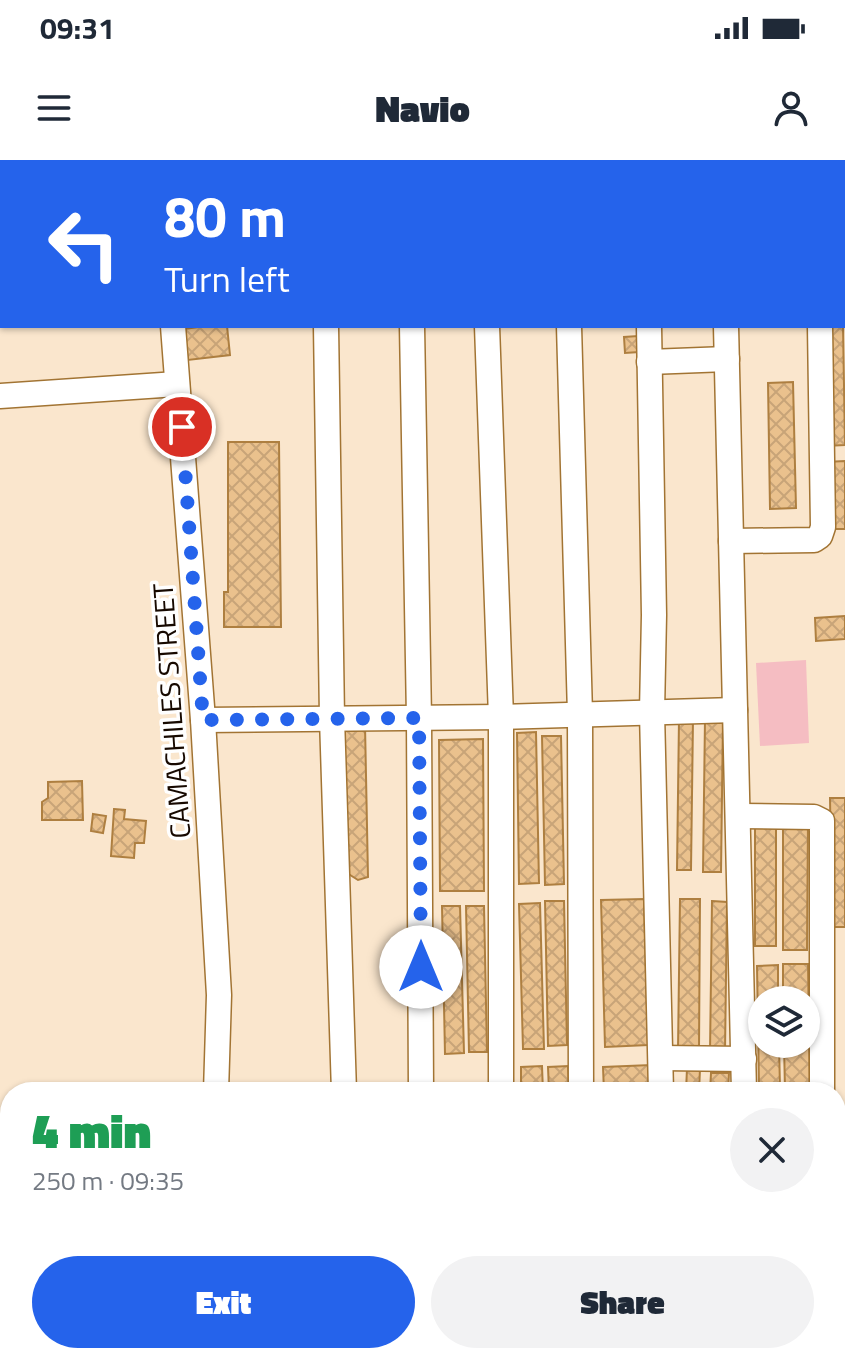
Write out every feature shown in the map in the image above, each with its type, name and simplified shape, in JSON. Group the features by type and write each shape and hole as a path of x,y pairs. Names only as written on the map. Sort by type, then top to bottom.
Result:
{"street":[{"name":"CAMACHILES STREET","path":"173,328 203,720 219,995 216,1082"},
{"path":"326,328 332,718 344,1082"},
{"path":"412,328 421,1082"},
{"path":"487,328 501,717 501,1082"},
{"path":"569,328 580,714 581,1082"},
{"path":"649,328 654,615 652,712 661,1082"},
{"path":"726,328 744,1082"},
{"path":"731,541 814,540 820,536 823,527 820,328"},
{"path":"649,362 727,359"},
{"path":"0,396 177,384"},
{"path":"203,720 501,717 735,710"},
{"path":"739,816 814,817 822,821 822,1082"},
{"path":"661,1058 744,1059"}],"shaded area":[{"path":"806,660 809,743 760,746 756,663"}],"building":[{"path":"227,328 230,355 188,360 184,329"},
{"path":"822,328 843,328 845,445 826,446"},
{"path":"638,336 639,352 625,353 624,337"},
{"path":"793,382 796,508 770,509 768,383"},
{"path":"228,442 279,442 281,627 224,627 224,592 228,592"},
{"path":"845,461 845,529 828,529 826,462"},
{"path":"845,616 845,639 816,641 815,618"},
{"path":"679,719 693,719 691,870 677,870"},
{"path":"705,719 723,719 721,872 703,872"},
{"path":"344,725 365,725 368,877 358,880 347,873"},
{"path":"536,732 539,883 519,884 517,733"},
{"path":"542,736 561,736 564,884 545,885"},
{"path":"483,739 484,891 440,891 439,740"},
{"path":"82,781 83,820 42,820 42,802 48,798 48,782"},
{"path":"830,798 845,798 845,927 832,927"},
{"path":"114,809 125,810 124,819 146,821 144,843 135,843 134,858 111,856"},
{"path":"93,814 106,816 103,833 91,831"},
{"path":"783,822 808,822 807,950 783,950"},
{"path":"755,823 776,823 776,946 755,946"},
{"path":"644,899 648,1045 605,1047 601,900"},
{"path":"680,899 700,899 699,1050 678,1049"},
{"path":"545,901 564,901 567,1045 548,1046"},
{"path":"712,901 727,902 725,1052 710,1052"},
{"path":"540,903 544,1049 523,1049 519,904"},
{"path":"442,906 460,906 464,1053 445,1054"},
{"path":"466,906 484,906 487,1052 469,1052"},
{"path":"783,964 808,964 808,986 783,986"},
{"path":"778,965 778,986 757,986 757,966"},
{"path":"759,1058 779,1058 780,1082 759,1082"},
{"path":"784,1058 810,1058 810,1082 785,1082"},
{"path":"651,1065 652,1082 604,1082 603,1067"},
{"path":"542,1066 543,1082 521,1082 521,1067"},
{"path":"568,1066 569,1082 549,1082 548,1067"},
{"path":"687,1068 700,1069 699,1082 686,1082"},
{"path":"711,1073 729,1073 729,1082 711,1082"}],"route":[{"path":"182,427 203,720 419,718 421,967"}]}
